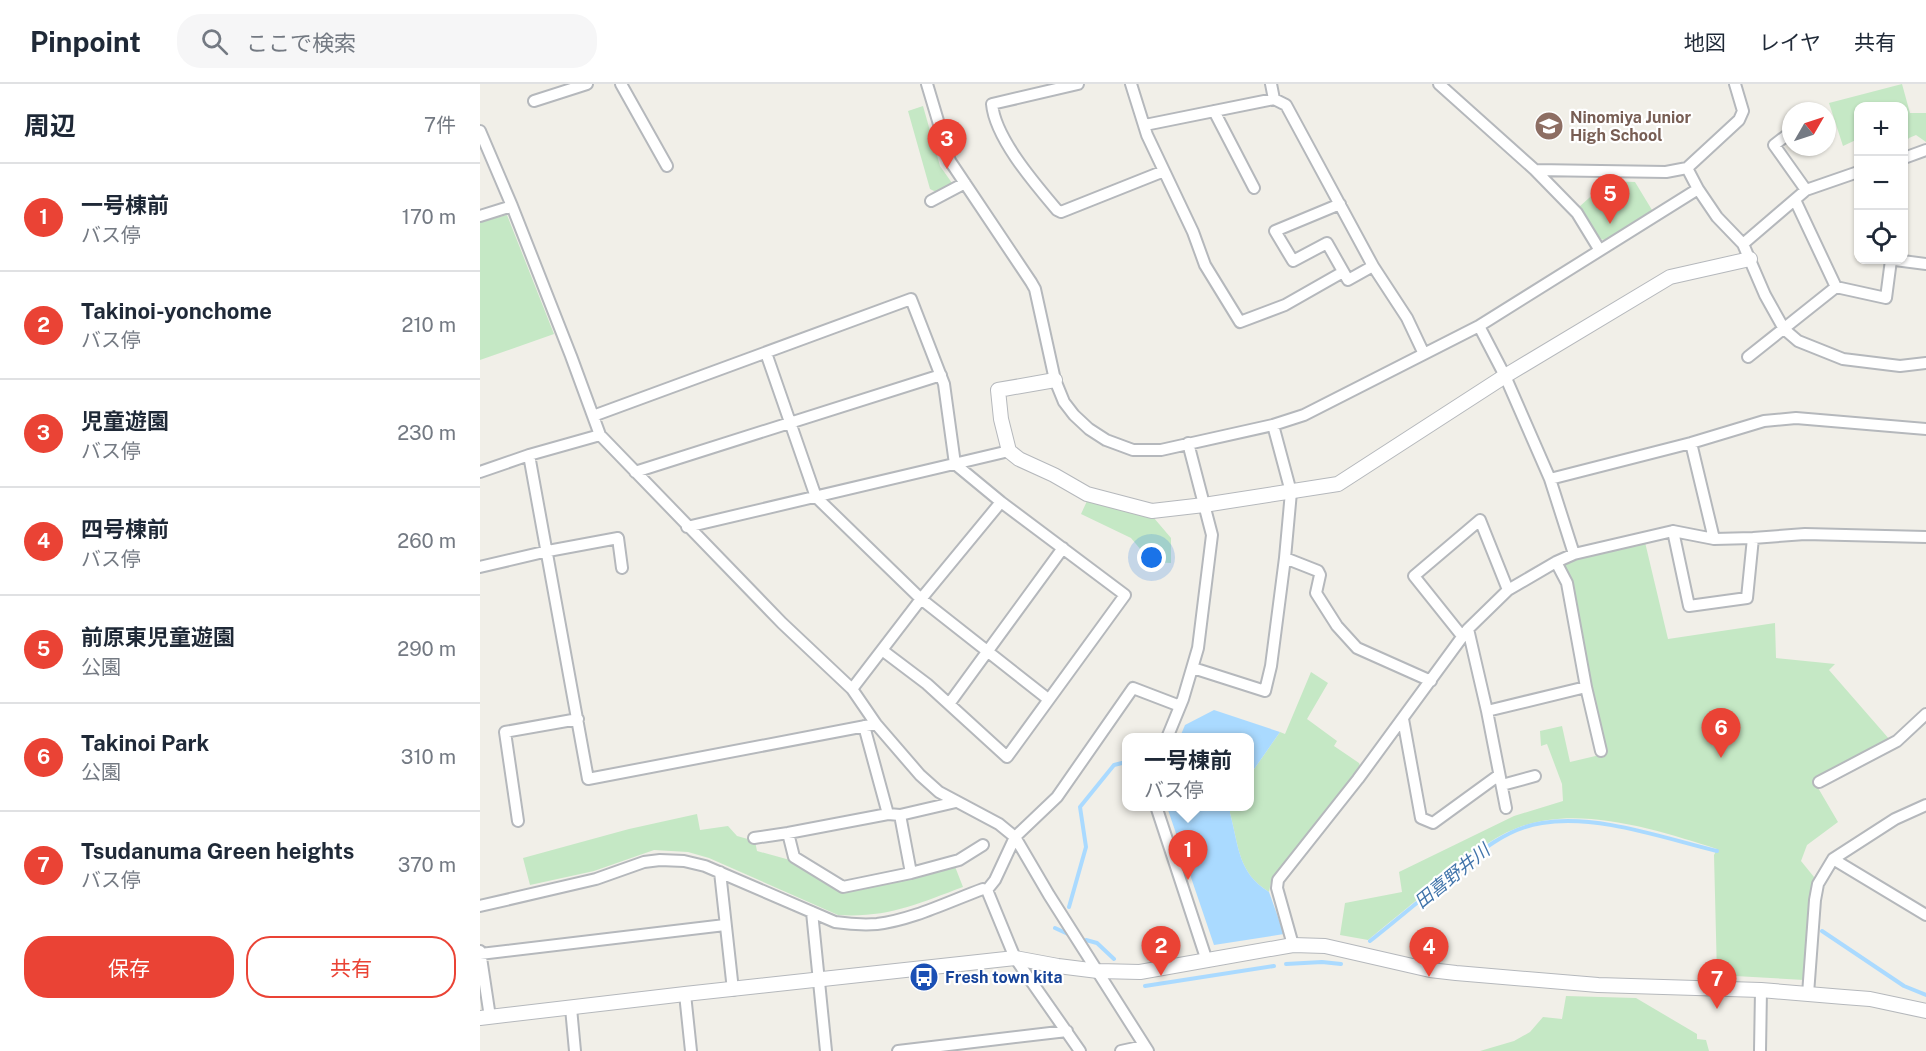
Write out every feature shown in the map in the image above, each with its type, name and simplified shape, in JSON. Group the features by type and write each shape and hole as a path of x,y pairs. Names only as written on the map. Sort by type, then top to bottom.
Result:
{"street":[{"path":"534,101 587,84"},
{"path":"621,84 667,166"},
{"path":"927,84 950,162 1035,289 1055,380 1064,402 1089,429 1106,440 1133,450 1161,450 1273,425 1304,415 1479,326 1698,189"},
{"path":"1078,84 992,104 993,114 1011,151 1057,210 1061,212 1164,171"},
{"path":"1131,84 1147,135 1192,232 1205,266 1240,322 1285,305 1343,272"},
{"path":"1271,84 1274,99"},
{"path":"1439,84 1535,170 1577,213 1599,249"},
{"path":"1535,170 1666,172 1687,168 1739,120 1743,111 1735,84"},
{"path":"1145,125 1274,99 1286,105 1373,267 1407,318 1424,354"},
{"path":"1214,111 1254,188"},
{"path":"480,131 572,356 600,435 782,623 852,689 876,724 920,775 939,792 999,824 1015,837 1146,1049 1121,1051"},
{"path":"1782,139 1774,145 1806,190"},
{"path":"1908,157 1926,150"},
{"path":"1687,168 1717,218 1743,244 1765,295 1784,329 1798,341 1843,359 1900,366 1926,363"},
{"path":"1743,244 1806,190 1854,173"},
{"path":"932,201 965,183"},
{"path":"1796,200 1836,287"},
{"path":"1340,204 1275,231 1293,261 1327,243 1348,280 1373,267"},
{"path":"480,216 512,206"},
{"path":"1055,380 998,390 1001,419 1009,451 1019,459 1087,494 1152,511 1338,484 1505,376 1670,277 1750,259"},
{"path":"1908,262 1926,264"},
{"path":"1836,287 1886,298 1892,264"},
{"path":"1748,357 1836,287"},
{"path":"593,416 911,299 944,384 956,464 1001,502 1125,595 1007,757 927,684 882,650"},
{"path":"1479,326 1505,376 1550,479 1574,554"},
{"path":"766,353 816,497 921,598 1048,699"},
{"path":"635,472 941,375"},
{"path":"1550,479 1691,443 1764,421 1796,418 1926,429"},
{"path":"1193,668 1265,691 1271,666 1291,492 1273,425"},
{"path":"480,472 529,455 600,435"},
{"path":"1169,733 1198,648 1212,535 1188,443"},
{"path":"1691,443 1714,539"},
{"path":"687,527 1009,451"},
{"path":"529,455 588,779 876,724"},
{"path":"852,689 921,598 1001,502"},
{"path":"1506,808 1487,711 1465,633 1413,576 1480,520 1509,590"},
{"path":"1672,531 1689,606 1747,598 1753,538"},
{"path":"1293,945 1277,888 1278,880 1358,779 1465,633 1509,590 1574,554 1672,531 1714,539 1795,534 1926,537"},
{"path":"480,567 618,538 622,568"},
{"path":"949,704 1063,548"},
{"path":"1285,558 1318,571 1320,575 1316,593 1337,626 1352,643 1358,648 1431,681"},
{"path":"1556,562 1567,583 1586,687 1601,751"},
{"path":"1487,711 1586,687"},
{"path":"987,890 995,880 1015,837 1057,797 1133,688 1180,706"},
{"path":"1819,782 1897,741 1926,714"},
{"path":"518,821 505,732 578,719"},
{"path":"1403,719 1421,818 1433,824 1501,780 1534,776"},
{"path":"864,726 888,814"},
{"path":"754,838 888,814 900,815 956,802"},
{"path":"1808,994 1818,884 1833,860 1895,819 1926,805"},
{"path":"1157,811 1207,960"},
{"path":"900,815 911,873"},
{"path":"788,833 794,857 843,887 959,860 983,845"},
{"path":"480,906 596,879 644,862 660,860 684,861 720,872 835,922 856,925 879,924 907,917 983,889 987,890"},
{"path":"1833,860 1926,915"},
{"path":"720,872 733,990"},
{"path":"987,890 1015,958 1080,1051"},
{"path":"812,912 826,1051"},
{"path":"725,925 480,953 485,1018 1015,958 1098,971 1140,972 1293,945 1325,946 1430,970 1484,976 1598,985 1761,990 1870,999 1926,1011"},
{"path":"1760,1051 1761,990"},
{"path":"685,994 691,1051"},
{"path":"571,1008 575,1051"},
{"path":"898,1051 1067,1031"}],"green space":[{"path":"1902,84 1907,102 1854,102 1854,141 1843,146 1836,124 1836,102 1833,102"},
{"path":"923,106 940,166 952,183 936,192 930,189 908,111"},
{"path":"1908,106 1910,113 1926,113 1926,142 1916,135 1909,138"},
{"path":"1608,181 1635,182 1652,210 1605,240 1599,239 1579,207"},
{"path":"507,215 554,334 480,360 480,222"},
{"path":"1087,501 1154,518 1171,538 1171,563 1151,562 1131,538 1081,514"},
{"path":"1644,538 1668,639 1775,623 1776,658 1835,664 1829,670 1890,740 1814,781 1838,822 1807,845 1801,861 1814,877 1804,980 1717,975 1714,855 1717,849 1669,834 1617,822 1591,819 1566,818 1541,821 1506,833 1468,857 1368,940 1340,935 1345,903 1402,892 1399,872 1514,816 1563,801 1562,784 1547,744 1541,746 1540,731 1562,726 1570,762 1604,754 1563,559"},
{"path":"1311,672 1328,683 1307,719 1337,741 1334,746 1359,763 1361,768 1271,882 1269,892 1259,885 1245,868 1230,811 1254,811 1254,769 1280,732 1285,734"},
{"path":"697,814 700,830 728,826 737,836 755,841 757,851 790,860 838,889 954,864 963,887 902,909 872,914 838,915 709,858 688,852 654,850 594,871 530,885 523,858 629,829"},
{"path":"1566,996 1636,998 1697,1034 1697,1039 1706,1040 1709,1051 1480,1051 1514,1041 1530,1032 1543,1017 1562,1019"}],"water":[{"path":"1214,710 1280,732 1254,769 1254,733 1182,733 1185,725"},
{"path":"1168,811 1230,811 1245,868 1259,885 1269,892 1284,934 1214,945"}],"waterway":[{"path":"1069,907 1086,847 1080,807 1114,765 1122,763"},
{"name":"田喜野井川","path":"1370,941 1486,847 1527,826 1563,821 1608,824 1717,851"},
{"name":"田喜野井川","path":"1055,928 1068,934"},
{"name":"田喜野井川","path":"1822,931 1904,986 1926,995"},
{"name":"田喜野井川","path":"1086,940 1097,943 1114,959"},
{"name":"田喜野井川","path":"1286,964 1322,962 1341,964"},
{"name":"田喜野井川","path":"1145,986 1274,966"}],"place":[{"name":"Ninomiya Junior High School","path":"1549,126"},
{"name":"児童遊園","path":"947,169"},
{"name":"前原東児童遊園","path":"1610,224"},
{"name":"Takinoi Park","path":"1721,758"},
{"name":"一号棟前","path":"1188,880"},
{"name":"Takinoi-yonchome","path":"1161,976"},
{"name":"Fresh town kita","path":"924,977"},
{"name":"四号棟前","path":"1429,977"},
{"name":"Tsudanuma Green heights","path":"1717,1009"}]}
